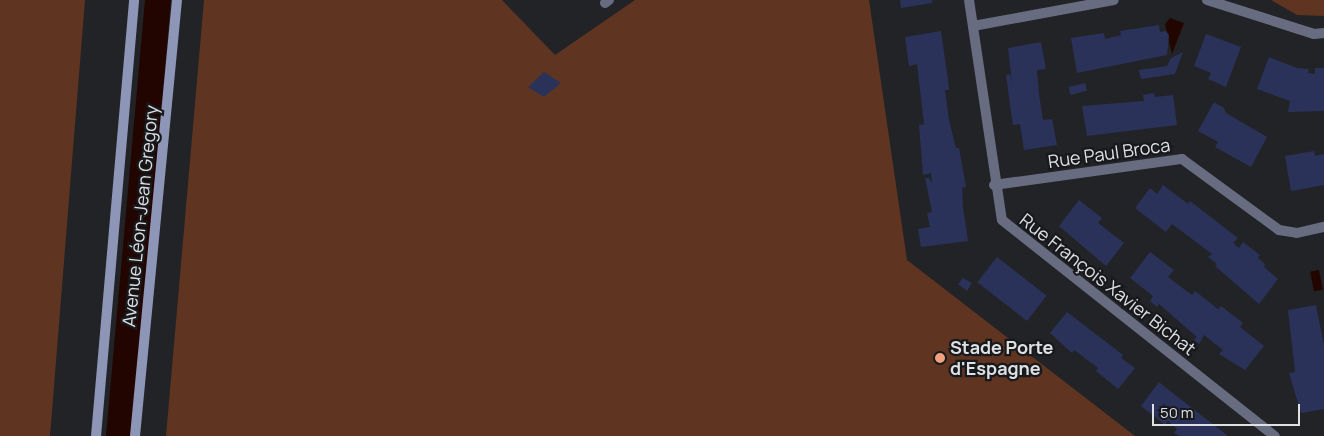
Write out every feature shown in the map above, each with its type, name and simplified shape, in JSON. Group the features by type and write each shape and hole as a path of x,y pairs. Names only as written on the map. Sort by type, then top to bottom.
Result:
{"street":[{"name":"Avenue Léon-Jean Gregory","path":"96,436 134,0"},
{"name":"Avenue Léon-Jean Gregory","path":"135,436 177,0"},
{"name":"Rue François Xavier Bichat","path":"970,0 994,185 998,208 1008,227 1275,436"},
{"path":"973,26 1114,0"},
{"path":"1207,0 1314,34 1324,33"},
{"name":"Rue Paul Broca","path":"994,185 1161,160 1182,160 1279,230 1297,233 1324,227"}],"shaded area":[{"path":"0,0 85,0 50,436 0,436"},
{"path":"145,0 171,0 147,272 131,436 106,436"},
{"path":"204,0 502,0 555,55 635,0 869,0 907,260 1135,436 166,436"},
{"path":"1271,0 1324,0 1324,16 1297,15"},
{"path":"1170,18 1184,23 1172,54 1165,24"},
{"path":"1319,270 1323,290 1314,291 1310,272"}],"building":[{"path":"900,0 932,0 932,3 901,8"},
{"path":"1159,25 1160,32 1166,31 1169,35 1167,55 1077,73 1071,38 1104,33 1105,39 1121,35 1120,31"},
{"path":"941,31 949,90 945,90 949,120 956,148 959,148 966,187 962,188 968,241 921,247 918,229 930,227 927,213 932,212 925,178 929,178 932,183 931,173 923,175 919,125 924,124 917,64 909,66 905,37"},
{"path":"1206,34 1241,47 1226,87 1208,79 1211,73 1194,66"},
{"path":"1041,42 1046,69 1037,70 1043,120 1052,119 1057,145 1024,150 1020,124 1013,125 1006,75 1010,74 1012,84 1008,48"},
{"path":"1183,52 1175,74 1141,79 1139,70 1167,66 1171,58"},
{"path":"1269,57 1297,68 1309,69 1308,73 1315,74 1315,68 1324,68 1324,111 1288,112 1290,101 1257,89"},
{"path":"544,72 561,83 544,97 528,87"},
{"path":"1085,83 1087,91 1070,95 1069,87"},
{"path":"1154,93 1155,97 1173,95 1177,125 1087,136 1082,106 1144,101 1143,95"},
{"path":"1214,102 1224,108 1226,113 1267,137 1251,167 1215,147 1218,142 1198,131"},
{"path":"1314,151 1315,156 1324,154 1324,185 1291,191 1285,156"},
{"path":"1163,185 1188,204 1190,201 1238,238 1233,243 1239,248 1243,242 1260,255 1258,258 1265,264 1264,267 1278,279 1259,304 1215,266 1217,264 1208,257 1212,254 1172,224 1166,232 1135,208 1150,188 1157,194"},
{"path":"1079,200 1102,218 1098,223 1124,243 1106,266 1059,226"},
{"path":"1150,252 1174,270 1168,277 1192,295 1195,291 1218,309 1221,306 1243,323 1240,327 1264,346 1245,370 1219,354 1223,350 1204,335 1199,344 1194,340 1197,337 1159,304 1157,307 1150,301 1153,296 1130,278"},
{"path":"997,257 1047,296 1027,321 977,282"},
{"path":"963,278 972,283 967,291 958,284"},
{"path":"1316,305 1324,345 1324,409 1301,413 1289,373 1295,372 1288,310"},
{"path":"1067,312 1123,355 1121,358 1135,368 1118,389 1096,371 1098,368 1074,350 1072,353 1050,333"},
{"path":"1159,382 1228,436 1179,436 1174,433 1177,429 1168,421 1165,425 1141,406"}],"place":[{"name":"Stade Porte d'Espagne","path":"940,358"}]}
